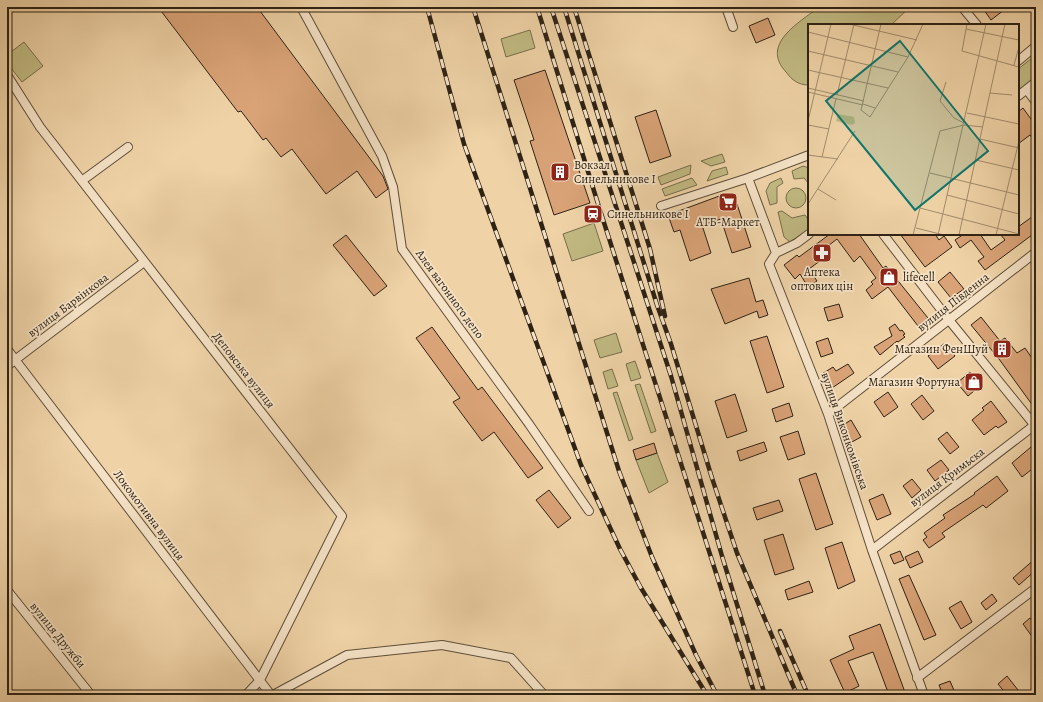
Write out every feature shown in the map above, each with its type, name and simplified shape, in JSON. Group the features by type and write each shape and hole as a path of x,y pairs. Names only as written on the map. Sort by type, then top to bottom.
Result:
{"street":[{"name":"Алея вагонного депо","path":"301,7 382,156 393,187 402,249 529,424 589,511"},
{"path":"726,7 733,27"},
{"path":"962,7 976,24"},
{"path":"1019,60 1036,46"},
{"name":"Деповська вулиця","path":"7,75 40,127 83,180 144,262 342,516 260,680 246,695"},
{"path":"1019,95 1036,82"},
{"path":"1026,90 1036,102"},
{"path":"83,180 128,147"},
{"path":"661,206 748,178 808,155"},
{"path":"748,178 776,253 797,243 808,235"},
{"path":"884,235 949,320 1036,425"},
{"name":"вулиця Південна","path":"828,414 1036,252"},
{"name":"вулиця Виконкомівська","path":"776,253 769,264 828,414 872,550 924,695"},
{"name":"вулиця Барвінкова","path":"7,366 144,262"},
{"name":"Локомотивна вулиця","path":"7,349 272,695"},
{"name":"вулиця Кримьска","path":"872,550 1036,425"},
{"path":"917,678 1036,588"},
{"name":"вулиця Дружби","path":"7,590 91,695"},
{"path":"272,695 347,655 442,645 511,658 544,695"}],"shaded area":[{"path":"819,7 910,7 892,24 808,24 808,85 798,83 793,80 779,62 777,52 785,35"},
{"path":"530,30 535,48 506,57 501,39"},
{"path":"24,42 43,66 22,82 7,63 7,55"},
{"path":"1036,55 1036,77 1019,90 1019,68"},
{"path":"722,154 725,162 711,166 701,161"},
{"path":"691,165 690,174 661,185 658,177"},
{"path":"803,166 808,168 808,183 804,178 794,179 792,171"},
{"path":"726,167 728,174 707,181 712,171"},
{"path":"692,178 697,185 665,196 662,189"},
{"path":"781,178 783,183 777,187 777,203 770,205 766,191 770,183"},
{"path":"796,188 803,191 806,198 803,205 796,208 789,205 786,198 789,191"},
{"path":"782,211 792,218 805,215 808,220 808,230 790,242 784,237 778,212"},
{"path":"594,223 603,251 572,261 563,234"},
{"path":"616,333 622,352 600,358 594,340"},
{"path":"635,361 641,378 631,381 626,364"},
{"path":"612,369 618,386 608,389 603,372"},
{"path":"640,384 656,431 651,433 635,385"},
{"path":"617,392 633,439 629,441 613,393"},
{"path":"657,453 668,482 649,493 636,460"}],"building":[{"path":"158,7 257,7 383,176 388,189 376,198 357,171 326,194 292,149 281,157 266,138 263,140 241,111 238,112"},
{"path":"988,7 1008,7 991,20 984,10"},
{"path":"768,18 775,35 756,43 749,26"},
{"name":"Вокзал Синельникове І","path":"545,70 590,203 554,215 530,141 534,140 514,80"},
{"path":"1023,108 1036,126 1036,143 1030,135 1019,143 1019,111"},
{"path":"656,110 671,156 650,163 635,117"},
{"path":"722,195 737,204 751,247 732,253 721,219 702,225 711,253 690,261 680,230 674,232 668,215"},
{"path":"1036,214 1036,232 985,270 978,261 984,257 971,240 960,248 955,240 962,235 981,235 991,250 1005,240 1001,235 1019,235 1019,226"},
{"path":"346,235 387,286 374,296 333,245"},
{"path":"829,235 860,235 883,268 886,266 928,318 918,326 888,287 872,299 866,290 873,284 871,282 876,278 860,256 854,262 837,239 824,249 828,255 809,269 817,281 808,287 800,274 795,279 784,265 797,255 799,257"},
{"path":"901,235 936,235 939,240 944,236 952,247 925,267"},
{"path":"950,272 964,289 951,298 938,282"},
{"path":"749,278 756,302 763,300 768,315 759,318 757,311 725,324 711,289"},
{"path":"839,304 843,317 828,321 824,308"},
{"path":"981,317 1000,341 1005,338 1017,353 1025,348 1036,364 1036,410 999,359 971,325"},
{"path":"895,324 900,331 902,330 905,337 898,342 897,341 880,355 874,347 892,336 889,328"},
{"path":"432,327 478,390 482,387 543,468 528,478 494,432 482,441 453,402 460,398 416,338"},
{"path":"767,336 784,387 767,393 750,341"},
{"path":"828,338 833,353 821,357 816,342"},
{"path":"945,343 955,356 938,369 928,356"},
{"path":"848,364 854,373 832,388 822,374 833,367 836,371"},
{"path":"970,372 981,385 968,396 957,383"},
{"path":"888,392 898,407 884,417 874,402"},
{"path":"735,394 747,431 727,438 715,401"},
{"path":"922,395 934,411 923,420 911,404"},
{"path":"991,401 1007,422 998,428 996,426 984,435 972,420 984,410 982,408"},
{"path":"789,403 793,416 776,422 772,409"},
{"path":"851,420 861,437 850,443 840,427"},
{"path":"798,431 805,454 788,460 780,437"},
{"path":"947,432 959,447 950,454 938,439"},
{"path":"764,442 767,451 740,461 737,451"},
{"path":"654,443 657,453 636,460 633,450"},
{"path":"1031,447 1036,454 1036,466 1022,477 1012,463"},
{"path":"941,460 949,470 935,481 927,470"},
{"path":"816,473 833,524 816,530 799,479"},
{"path":"997,476 1008,491 986,508 983,505 942,533 945,537 929,548 923,540 927,537 924,533 945,518 943,515 975,494 974,493"},
{"path":"912,479 921,490 912,498 903,486"},
{"path":"549,490 571,518 558,528 536,500"},
{"path":"883,494 891,514 877,520 869,500"},
{"path":"779,500 783,511 757,520 753,508"},
{"path":"783,534 794,569 775,575 764,540"},
{"path":"842,542 855,581 838,589 825,548"},
{"path":"900,551 904,560 894,564 890,555"},
{"path":"918,551 923,562 910,568 905,557"},
{"path":"1036,558 1036,570 1019,585 1013,578"},
{"path":"909,575 936,635 924,640 899,579"},
{"path":"809,581 813,592 788,600 785,590"},
{"path":"992,594 997,601 986,610 981,603"},
{"path":"961,601 972,622 961,629 949,608"},
{"path":"1030,618 1036,625 1036,642 1023,624"},
{"path":"880,624 906,695 889,695 873,652 848,661 859,686 845,693 830,660 854,649 849,636"},
{"path":"1007,676 1018,690 1011,695 1007,695 998,684"},
{"path":"950,681 956,695 943,695 939,685"}],"railway":[{"path":"427,7 464,144 581,465 620,549 641,588 707,695"},
{"path":"473,7 619,471 652,557 696,655 717,695"},
{"path":"537,7 599,207 755,695"},
{"path":"551,7 671,376 722,556 765,695"},
{"path":"564,7 657,305 671,344 712,478 737,553 797,695"},
{"path":"574,7 650,249 665,316"},
{"path":"780,631 808,695"}],"place":[{"name":"Вокзал Синельникове І","path":"560,172"},
{"name":"АТБ-Маркет","path":"728,202"},
{"name":"Синельникове І","path":"593,214"},
{"name":"Аптека оптових цін","path":"822,253"},
{"name":"lifecell","path":"889,277"},
{"name":"Магазин ФенШуй","path":"1002,349"},
{"name":"Магазин Фортуна","path":"974,382"}]}
